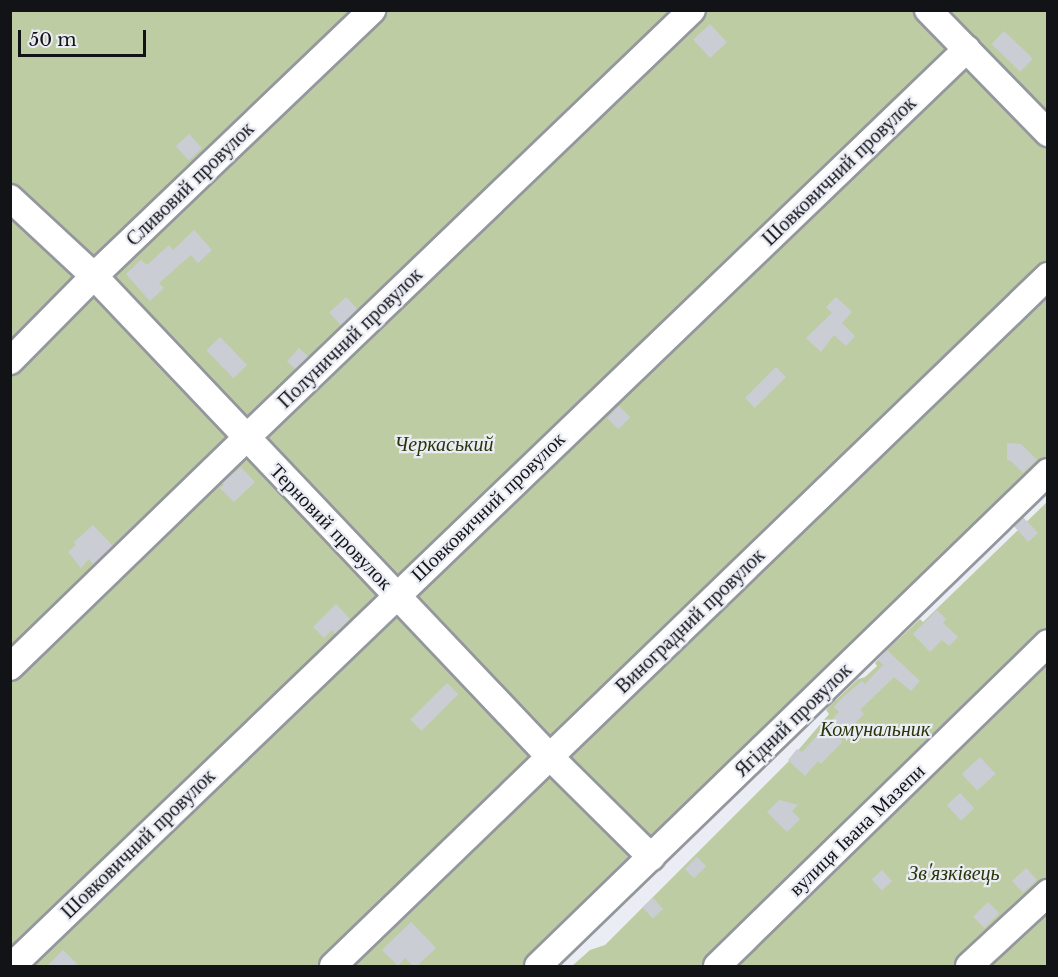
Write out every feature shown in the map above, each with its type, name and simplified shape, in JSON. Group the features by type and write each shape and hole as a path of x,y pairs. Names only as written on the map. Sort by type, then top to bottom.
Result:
{"street":[{"name":"Сливовий провулок","path":"10,361 94,276 372,10"},
{"name":"Полуничний провулок","path":"10,667 692,10"},
{"path":"928,10 1047,134"},
{"name":"Шовковичний провулок","path":"12,966 967,49"},
{"name":"Терновий провулок","path":"10,198 94,276 549,756 651,857"},
{"name":"Виноградний провулок","path":"333,966 1047,276"},
{"name":"Ягідний провулок","path":"538,966 1047,472"},
{"name":"вулиця Івана Мазепи","path":"717,966 1047,643"},
{"path":"969,966 1047,893"}],"green space":[{"name":"Черкаський","path":"10,11 1047,11 1047,464 530,966 11,966"},
{"name":"Комунальник","path":"1047,502 1047,629 806,865 701,966 572,966 590,950 605,945 788,762 829,714 826,710 830,705 830,700 836,700 858,679 865,677 877,666 875,663 887,650 920,619 923,622"},
{"name":"Зв'язківець","path":"1047,653 1047,966 725,966"}],"building":[{"path":"710,24 727,42 710,58 693,40"},
{"path":"1004,31 1033,59 1020,72 991,44"},
{"path":"189,134 202,148 189,160 176,146"},
{"path":"194,230 212,250 198,263 191,255 159,283 164,288 150,301 126,274 141,260 147,265 169,245 173,250"},
{"path":"346,297 358,310 341,326 329,313"},
{"path":"836,297 852,312 842,323 855,336 846,346 834,335 821,352 806,338 832,313 826,307"},
{"path":"220,337 247,365 233,378 206,350"},
{"path":"299,348 309,357 297,370 287,361"},
{"path":"776,367 786,377 755,408 745,398"},
{"path":"619,406 630,417 618,429 607,418"},
{"path":"1007,443 1021,444 1037,460 1023,473 1007,460"},
{"path":"241,467 255,482 234,502 220,488 224,485 222,483"},
{"path":"1023,517 1038,533 1028,542 1013,526"},
{"path":"93,525 113,546 94,565 89,559 81,568 68,552 76,545 74,542"},
{"path":"336,604 350,619 335,634 332,630 324,638 313,627"},
{"path":"937,610 946,619 943,623 958,637 949,646 942,640 930,652 913,634"},
{"path":"887,650 920,681 911,691 894,677 860,710 864,714 840,739 842,742 821,764 818,761 805,776 788,760 797,749 802,752 839,712 834,707 844,696 862,681 865,684 883,665 878,660"},
{"path":"447,683 458,694 422,731 410,720"},
{"path":"980,757 996,774 977,791 962,774"},
{"path":"960,793 974,808 961,821 947,805"},
{"path":"779,800 798,805 792,811 800,819 787,832 767,812"},
{"path":"697,857 706,866 694,878 685,869"},
{"path":"1026,868 1037,880 1023,893 1012,881"},
{"path":"882,870 892,881 882,891 872,879"},
{"path":"653,898 663,909 653,919 643,907"},
{"path":"988,902 999,913 984,928 973,917"},
{"path":"411,922 436,948 417,966 413,966 405,958 398,966 382,950"},
{"path":"63,950 79,966 47,966"}]}
